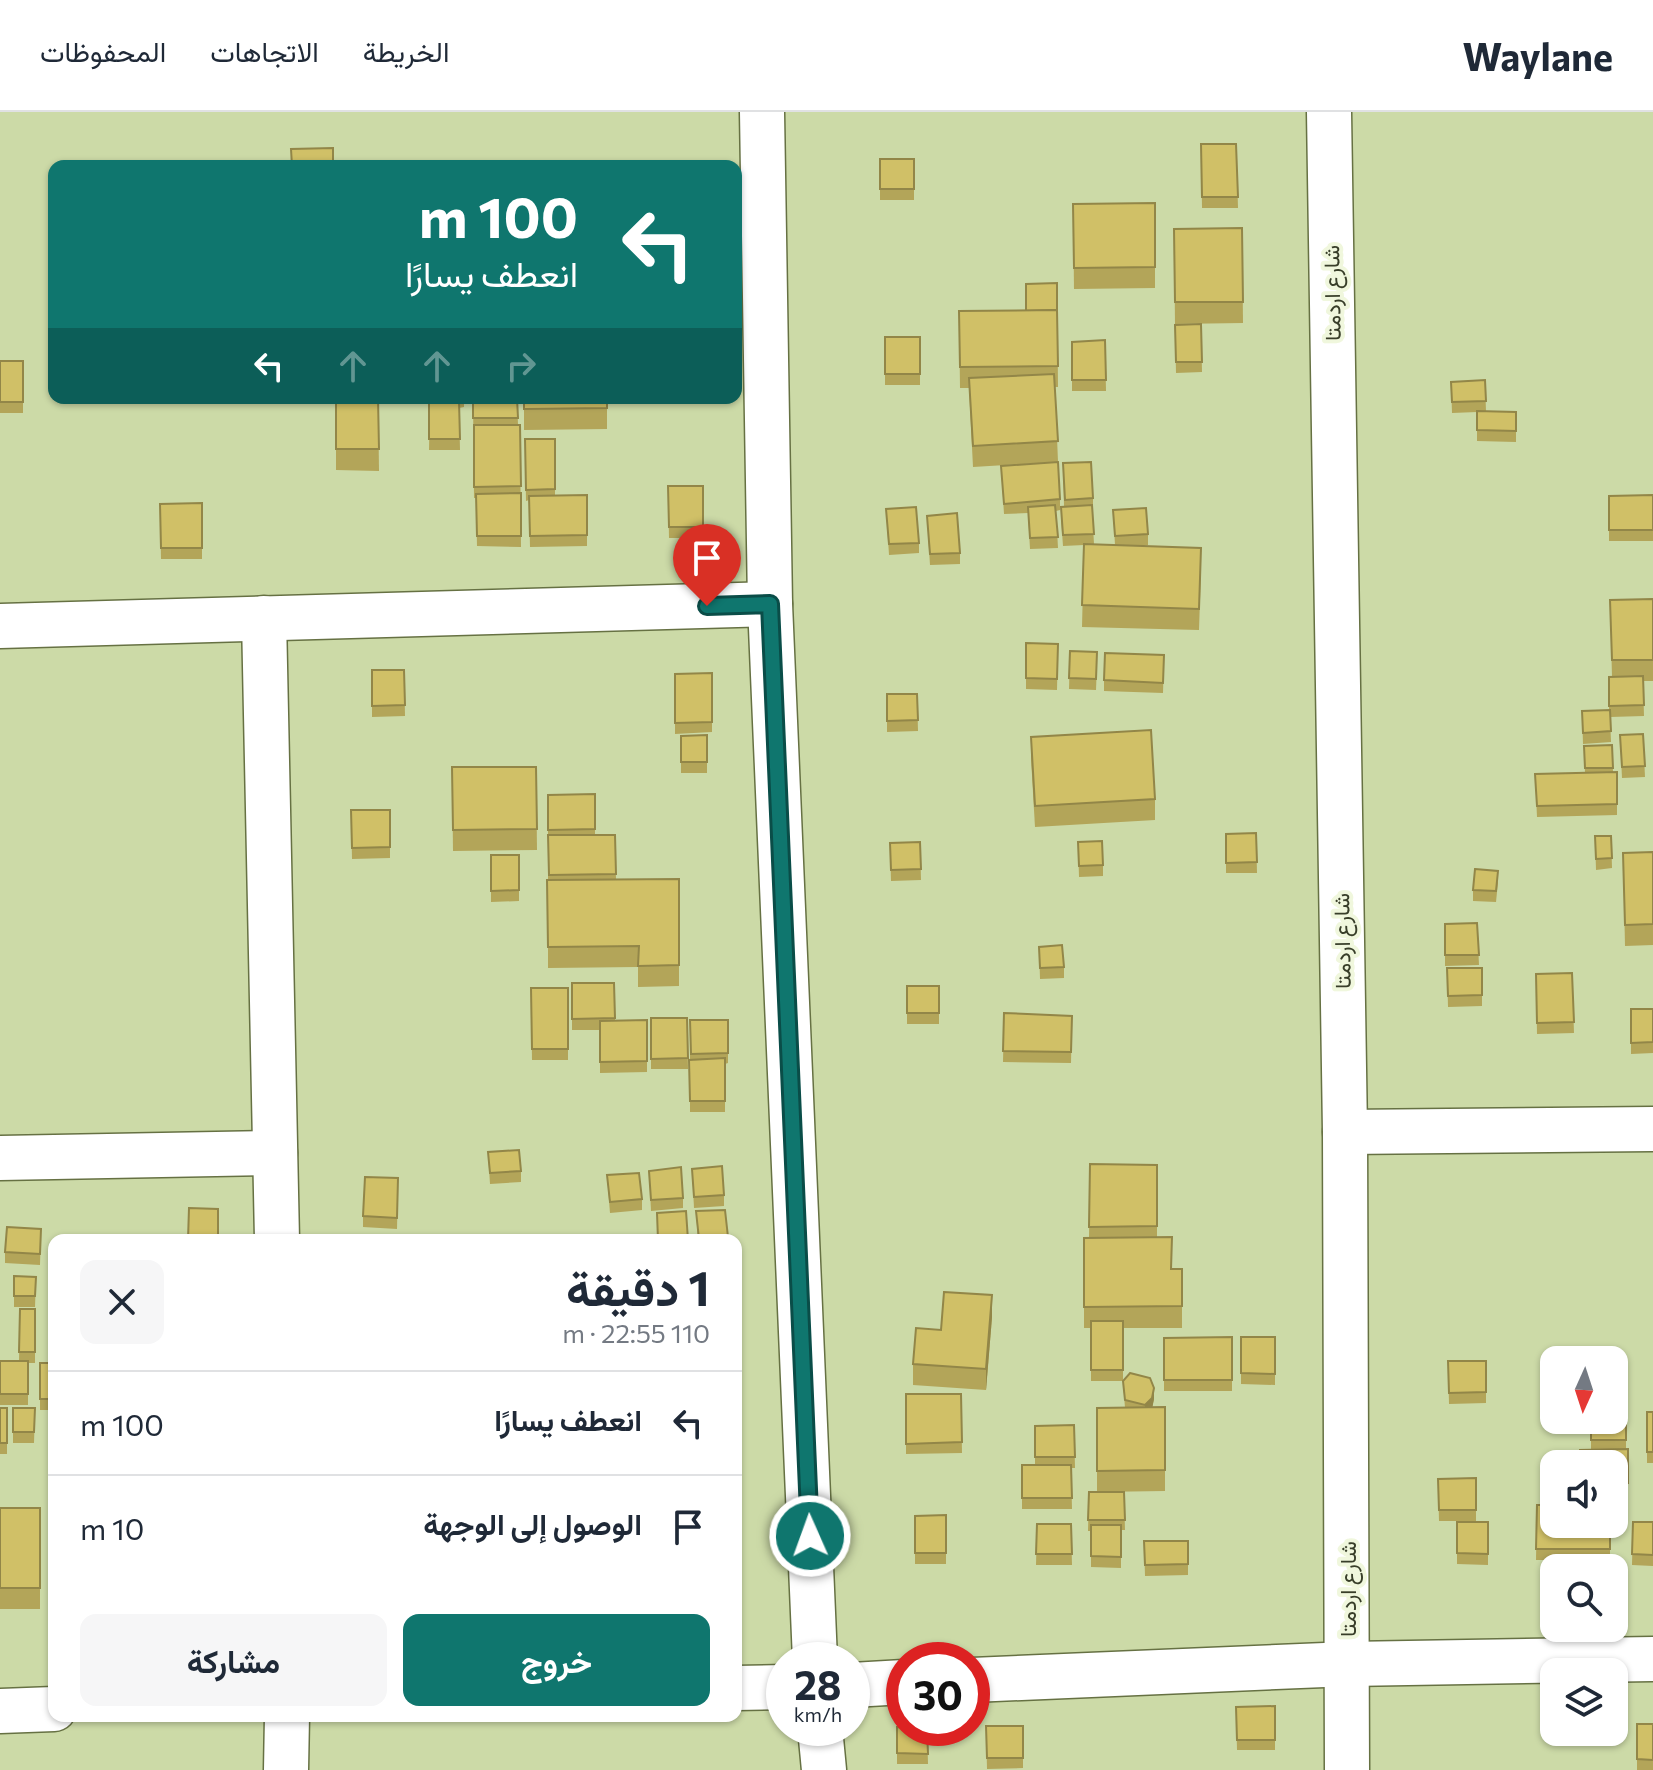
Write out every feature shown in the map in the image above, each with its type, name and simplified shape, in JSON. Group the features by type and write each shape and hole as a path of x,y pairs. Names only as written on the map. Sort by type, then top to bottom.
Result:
{"street":[{"path":"762,112 770,604 814,1642"},
{"name":"شارع اردمتا","path":"1329,112 1345,1132 1347,1770"},
{"path":"0,626 770,604"},
{"path":"264,618 277,1234"},
{"path":"1345,1132 1653,1129"},
{"path":"0,1158 275,1153"},
{"path":"990,1679 1349,1664 1653,1659"},
{"path":"742,1688 766,1687"},
{"path":"0,1711 48,1709"},
{"path":"286,1770 287,1722"},
{"path":"822,1746 824,1770"}],"building":[{"path":"1201,144 1236,144 1238,197 1202,197"},
{"path":"333,148 333,160 292,160 291,149"},
{"path":"880,159 914,159 914,189 880,189"},
{"path":"1155,203 1155,267 1074,268 1073,204"},
{"path":"1242,228 1243,302 1175,302 1174,229"},
{"path":"1057,283 1057,310 1026,311 1026,284"},
{"path":"1057,310 1058,366 960,367 959,311"},
{"path":"1201,324 1202,362 1176,362 1175,325"},
{"path":"885,337 920,337 920,374 885,374"},
{"path":"1105,340 1106,380 1072,380 1072,342"},
{"path":"0,361 23,361 23,402 0,402"},
{"path":"1054,374 1058,441 973,446 969,378"},
{"path":"1485,380 1486,401 1452,402 1451,382"},
{"path":"336,404 378,404 379,449 336,449"},
{"path":"429,404 459,404 460,439 429,439"},
{"path":"473,404 517,404 518,418 473,418"},
{"path":"524,404 607,404 607,408 524,409"},
{"path":"1477,411 1516,412 1516,431 1477,430"},
{"path":"474,425 520,425 521,486 474,487"},
{"path":"525,439 555,439 555,489 526,490"},
{"path":"1058,462 1060,499 1004,504 1001,466"},
{"path":"1091,462 1093,498 1065,500 1063,463"},
{"path":"668,486 703,486 703,527 669,527"},
{"path":"521,493 521,536 477,536 476,494"},
{"path":"587,495 587,535 530,536 529,496"},
{"path":"1653,495 1653,530 1609,530 1609,496"},
{"path":"202,503 202,548 161,548 160,504"},
{"path":"1055,505 1058,537 1030,538 1028,507"},
{"path":"1092,505 1094,534 1063,535 1061,507"},
{"path":"916,507 919,543 889,544 886,509"},
{"path":"1146,508 1148,534 1115,536 1113,510"},
{"path":"957,513 960,553 930,554 927,516"},
{"path":"1084,544 1201,548 1199,609 1082,605"},
{"path":"1653,599 1653,660 1612,660 1610,600"},
{"path":"1026,643 1058,644 1057,679 1026,678"},
{"path":"1070,651 1097,652 1096,679 1069,678"},
{"path":"1105,653 1164,655 1163,683 1104,680"},
{"path":"372,670 404,670 405,705 372,706"},
{"path":"712,673 712,722 675,723 675,674"},
{"path":"1643,676 1644,705 1609,706 1609,677"},
{"path":"887,694 917,694 918,720 887,721"},
{"path":"1610,710 1611,731 1583,733 1582,711"},
{"path":"1151,730 1155,799 1035,806 1031,737"},
{"path":"1643,734 1645,766 1622,767 1620,735"},
{"path":"707,735 707,762 681,762 681,736"},
{"path":"1612,745 1613,768 1585,768 1584,746"},
{"path":"452,767 536,767 537,829 453,830"},
{"path":"1617,772 1617,804 1537,806 1535,774"},
{"path":"595,794 595,829 548,830 548,795"},
{"path":"351,810 390,810 390,847 352,848"},
{"path":"1256,833 1257,862 1226,863 1226,834"},
{"path":"548,835 615,835 616,874 549,875"},
{"path":"1595,836 1611,836 1612,858 1596,859"},
{"path":"1102,841 1103,865 1079,866 1078,842"},
{"path":"920,842 921,869 891,870 890,843"},
{"path":"1653,852 1653,924 1625,925 1623,853"},
{"path":"491,855 519,855 519,890 491,891"},
{"path":"1475,869 1498,871 1496,891 1473,890"},
{"path":"679,879 679,965 638,966 639,946 548,947 547,880"},
{"path":"1477,923 1479,955 1445,955 1445,924"},
{"path":"1062,945 1064,967 1040,968 1039,947"},
{"path":"1447,968 1482,968 1482,995 1448,996"},
{"path":"1572,973 1574,1022 1537,1023 1536,974"},
{"path":"572,983 614,983 615,1018 572,1019"},
{"path":"907,986 939,986 939,1013 907,1013"},
{"path":"531,988 568,988 568,1049 532,1049"},
{"path":"1631,1009 1653,1009 1653,1042 1631,1043"},
{"path":"1004,1013 1072,1016 1071,1052 1003,1051"},
{"path":"651,1018 687,1018 688,1058 651,1059"},
{"path":"647,1020 647,1061 600,1062 600,1021"},
{"path":"690,1020 728,1020 728,1053 691,1054"},
{"path":"725,1058 725,1101 690,1101 689,1060"},
{"path":"519,1150 521,1171 490,1173 488,1152"},
{"path":"1090,1164 1157,1165 1157,1226 1089,1227"},
{"path":"722,1166 724,1195 694,1197 692,1169"},
{"path":"681,1167 683,1198 651,1200 649,1171"},
{"path":"639,1173 642,1199 610,1202 607,1175"},
{"path":"365,1177 398,1178 397,1218 363,1216"},
{"path":"189,1208 218,1209 218,1234 188,1234"},
{"path":"725,1210 728,1234 698,1234 696,1211"},
{"path":"686,1211 688,1234 658,1234 657,1213"},
{"path":"7,1227 41,1229 40,1254 5,1252"},
{"path":"1172,1237 1171,1269 1182,1269 1182,1306 1084,1307 1084,1238"},
{"path":"14,1276 36,1277 35,1296 14,1296"},
{"path":"944,1292 992,1295 986,1369 913,1364 916,1328 941,1330"},
{"path":"20,1309 35,1309 35,1352 19,1352"},
{"path":"1091,1321 1123,1321 1123,1370 1091,1370"},
{"path":"1232,1337 1232,1380 1164,1380 1164,1338"},
{"path":"1241,1337 1275,1337 1275,1374 1241,1373"},
{"path":"0,1361 28,1361 28,1394 0,1394"},
{"path":"1448,1361 1486,1361 1486,1392 1449,1393"},
{"path":"40,1363 48,1363 48,1399 40,1399"},
{"path":"1130,1373 1150,1378 1154,1388 1152,1398 1145,1405 1125,1400 1123,1381"},
{"path":"906,1394 961,1394 962,1442 906,1444"},
{"path":"1165,1407 1165,1470 1097,1471 1097,1408"},
{"path":"0,1408 7,1408 7,1443 0,1443"},
{"path":"13,1408 35,1408 34,1432 13,1432"},
{"path":"1647,1412 1653,1412 1653,1452 1647,1452"},
{"path":"1074,1425 1075,1457 1035,1457 1035,1426"},
{"path":"1591,1434 1626,1434 1626,1440 1591,1440"},
{"path":"1022,1465 1071,1465 1072,1498 1022,1498"},
{"path":"1476,1478 1476,1510 1439,1510 1438,1479"},
{"path":"1089,1492 1124,1492 1125,1520 1088,1520"},
{"path":"1537,1505 1540,1505 1540,1538 1610,1538 1610,1549 1536,1549"},
{"path":"0,1508 40,1508 40,1588 0,1588"},
{"path":"946,1515 946,1553 915,1553 915,1516"},
{"path":"1457,1522 1488,1522 1488,1554 1457,1553"},
{"path":"1633,1522 1653,1522 1653,1555 1632,1554"},
{"path":"1037,1524 1071,1524 1072,1554 1036,1554"},
{"path":"1091,1525 1121,1525 1121,1557 1091,1556"},
{"path":"1144,1541 1188,1541 1188,1564 1145,1565"},
{"path":"1275,1706 1275,1740 1237,1740 1236,1707"},
{"path":"1637,1724 1653,1724 1653,1760 1637,1759"},
{"path":"990,1726 1023,1726 1023,1758 987,1758"},
{"path":"897,1746 928,1746 928,1754 897,1753"}],"route":[{"path":"707,606 770,604 810,1536"}]}
